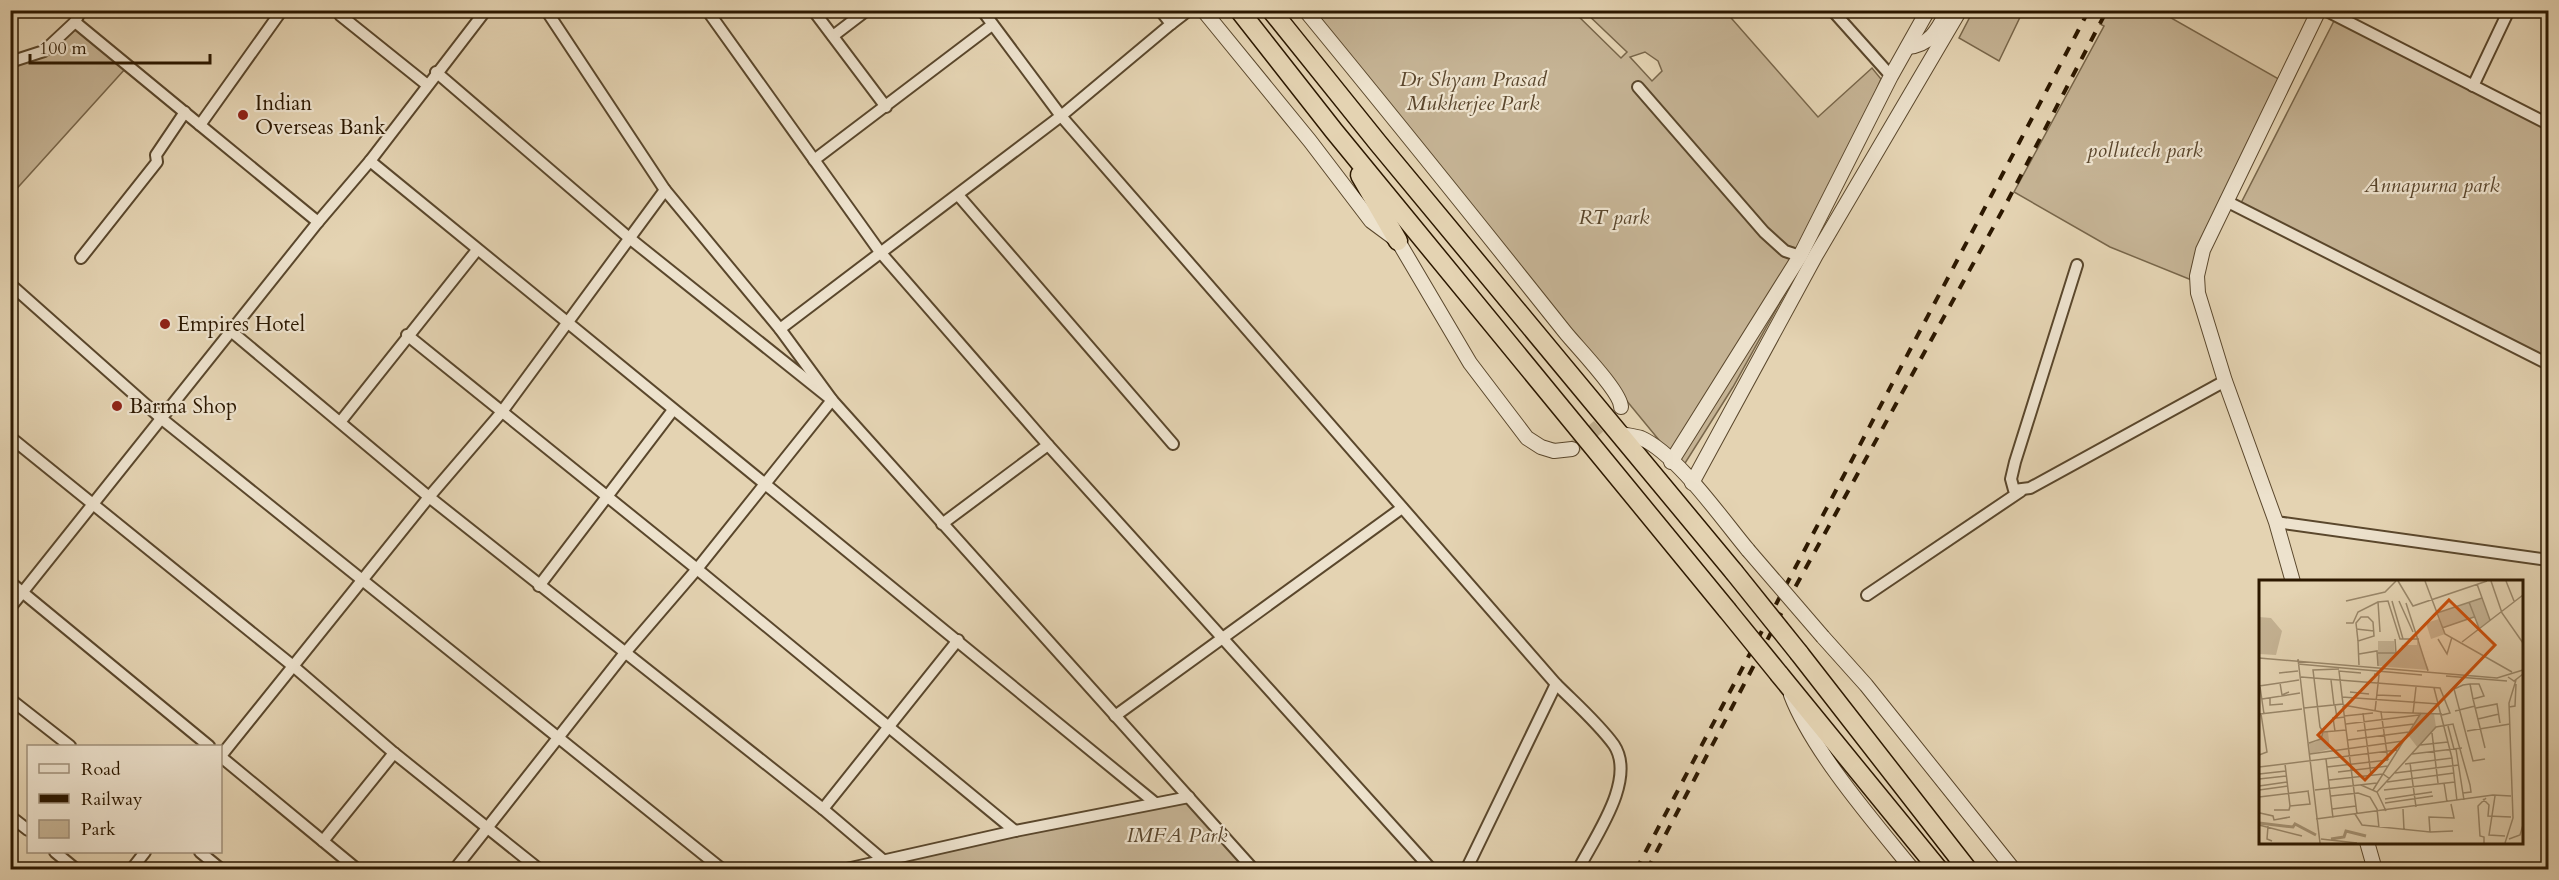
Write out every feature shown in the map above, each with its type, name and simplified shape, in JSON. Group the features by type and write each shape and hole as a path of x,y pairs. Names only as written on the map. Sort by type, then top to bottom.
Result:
{"highway":[{"path":"1239,10 1334,130 1939,870"},
{"path":"1272,10 1378,144 1734,572 1968,870"},
{"path":"1334,130 1398,241"}],"street":[{"path":"10,62 44,51 75,22 81,10"},
{"path":"200,125 282,10"},
{"path":"10,608 92,502 162,419 318,222 370,161 426,84 486,10"},
{"path":"546,10 665,190 780,329 832,400 1254,870"},
{"path":"707,10 880,252 1048,445 1432,870"},
{"path":"813,10 886,107"},
{"path":"832,36 867,10"},
{"path":"982,10 1061,116 1556,684 1607,738 1620,759 1620,786 1578,870"},
{"path":"1160,10 1171,24"},
{"path":"780,329 1061,116 1189,10"},
{"path":"1203,10 1371,221 1398,241 1470,363 1527,438 1541,447 1554,451 1572,449"},
{"path":"1305,10 1408,133 1479,227 1594,366 1619,398 1622,408"},
{"path":"1832,10 1891,76"},
{"path":"1671,462 1800,256 1891,76 1928,10"},
{"path":"1932,61 1936,33 1948,10"},
{"path":"1692,483 1816,255 1960,10"},
{"path":"2292,580 2276,522 2224,381 2198,293 2197,276 2203,250 2319,10"},
{"path":"2325,10 2548,124"},
{"path":"2473,86 2509,10"},
{"path":"339,12 426,84"},
{"path":"75,22 318,222"},
{"path":"814,160 992,25"},
{"path":"1908,47 1923,44 1936,33"},
{"path":"436,72 628,237 832,400"},
{"path":"1638,87 1764,232 1785,251 1800,256"},
{"path":"81,258 157,162 156,155 185,112"},
{"path":"370,161 1154,802"},
{"path":"222,756 429,497 501,413 568,325 628,237 665,190"},
{"path":"958,195 1173,444"},
{"path":"2226,201 2548,364"},
{"path":"341,421 407,335 477,250"},
{"path":"2021,491 2014,490 2011,479 2077,265"},
{"path":"10,284 162,419 723,870"},
{"path":"232,332 429,497 624,654 823,809 883,860"},
{"path":"407,335 501,413 698,568 1015,831"},
{"path":"1867,595 2021,491 2224,381"},
{"path":"454,870 624,654 698,568 832,400"},
{"path":"539,586 673,410"},
{"path":"1618,434 1641,438 1671,462 1692,483 1874,695 2014,870"},
{"path":"10,436 293,666 394,753 540,870"},
{"path":"942,524 1048,445"},
{"path":"1115,716 1402,508"},
{"path":"2276,522 2548,560"},
{"path":"10,582 207,745"},
{"path":"823,809 958,640"},
{"path":"1783,678 1797,711 1816,742 1874,822 1913,870"},
{"path":"1466,870 1556,684"},
{"path":"10,699 67,745"},
{"path":"323,841 394,753"},
{"path":"222,758 358,870"},
{"path":"842,870 1015,831 1154,802 1189,797"},
{"path":"10,816 27,829"},
{"path":"2367,844 2374,870"},
{"path":"56,853 77,870"},
{"path":"131,870 144,853"},
{"path":"201,853 222,870"}],"green space":[{"path":"1306,11 1573,11 1621,58 1627,52 1584,11 1725,11 1818,117 1872,68 1881,79 1802,263 1733,387 1682,468","holes":["1645,52 1658,61 1662,71 1652,81 1630,57"]},
{"path":"1973,11 2023,11 1999,61 1959,38"},
{"name":"pollutech park","path":"2107,11 2159,11 2284,82 2194,281 2110,247 2014,192 2104,26 2100,24"},
{"name":"Annapurna park","path":"2336,17 2548,124 2548,363 2239,207"},
{"path":"76,25 125,69 11,195 10,64 18,63"},
{"name":"IMFA Park","path":"1189,797 1254,870 866,870"}],"tunnel":[{"path":"1572,449 1621,407"}],"railway":[{"path":"1636,870 2089,10"},
{"path":"1647,870 1786,604 2006,204 2107,10"}],"place":[{"name":"Indian Overseas Bank","path":"243,115"},
{"name":"Empires Hotel","path":"165,324"},
{"name":"Barma Shop","path":"117,406"}],"park label":[{"name":"Dr Shyam Prasad Mukherjee Park","path":"1473,91"},
{"name":"RT park","path":"1614,217"}]}
